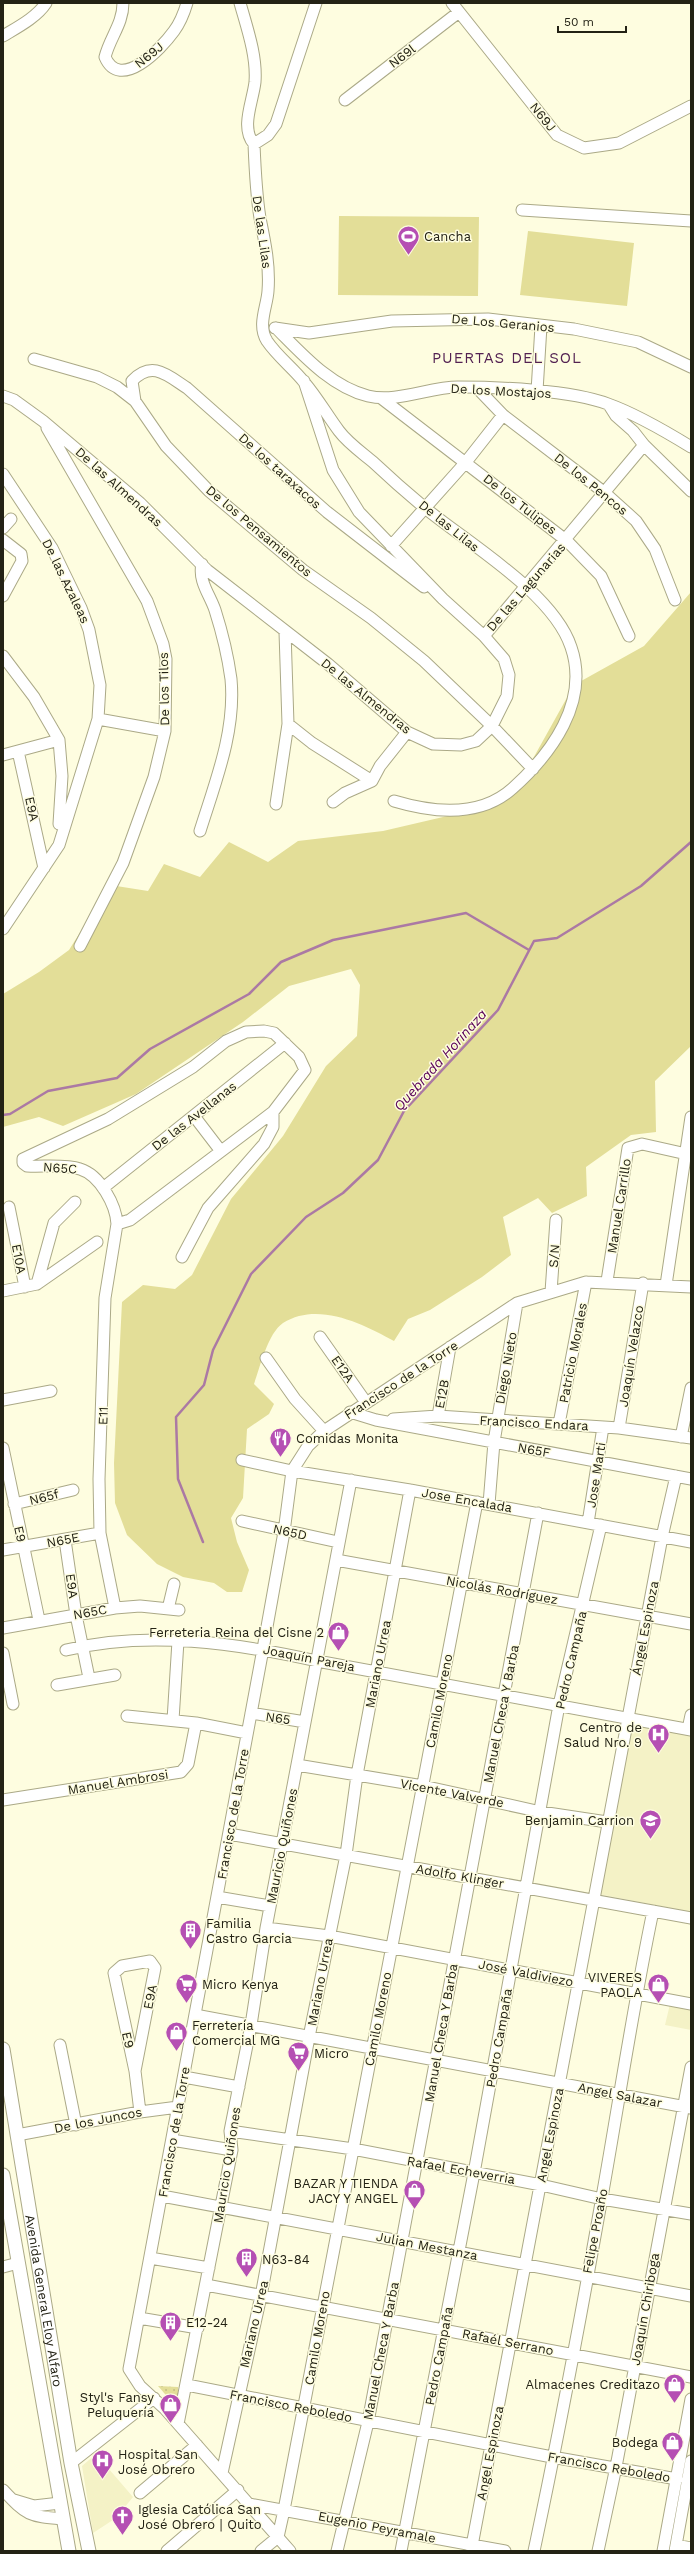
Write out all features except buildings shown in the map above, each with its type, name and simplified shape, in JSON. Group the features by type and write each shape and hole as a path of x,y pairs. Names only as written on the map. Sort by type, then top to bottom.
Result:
{"main road":[{"name":"Avenida General Eloy Alfaro","path":"3,2049 72,2464 89,2551"},
{"name":"Avenida General Eloy Alfaro","path":"3,2175 69,2551"}],"street":[{"path":"3,36 17,28 43,8 46,3"},
{"name":"N69J","path":"123,3 120,24 110,41 105,57 113,69 118,71 133,68 155,52 174,31 187,3"},
{"path":"240,3 249,36 255,70 247,132 254,144 268,136 276,124 316,3"},
{"name":"N69J","path":"452,3 557,135 584,148 619,143 691,106"},
{"name":"N69l","path":"345,100 459,12"},
{"name":"De las Lilas","path":"254,144 255,180 268,270 268,292 262,326 268,342 304,381 348,441 425,508 525,586 551,612 562,628 571,648 576,676 574,699 568,715 558,735 533,769 497,801 483,807 462,810 436,810 394,801"},
{"path":"522,210 691,221"},
{"name":"De Los Geranios","path":"262,326 309,333 383,322 462,318 574,329 638,342 691,367"},
{"path":"537,391 541,326"},
{"name":"De los Mostajos","path":"276,328 314,365 341,384 356,392 381,398 457,387 537,391 590,399 608,404 691,447"},
{"name":"De los Pensamientos","path":"34,359 97,377 117,387 134,401 166,446 209,490 302,570 371,618 424,661 492,726 533,769"},
{"name":"De los taraxacos","path":"134,401 132,381 141,372 151,370 164,373 181,384 327,512 407,575 443,599"},
{"name":"De las Almendras","path":"3,396 14,400 43,421 140,503 202,564 285,632 328,664 407,732 433,744 461,745 476,741 492,726 507,696 509,675 504,659 484,636 443,599 358,512 341,484 329,459 304,381"},
{"name":"De los Pencos","path":"478,389 503,415 605,493 636,521 655,549 675,600"},
{"name":"De los Tulipes","path":"381,398 567,541 601,576 629,636"},
{"path":"608,404 616,416 634,431 644,445 691,491"},
{"path":"391,546 466,462 503,415"},
{"name":"De los Tilos","path":"43,421 149,608 163,644 166,659 165,731 154,777 123,863 80,946"},
{"name":"De las Lagunarias","path":"484,636 525,586 567,541 644,445"},
{"name":"De las Azaleas","path":"3,474 52,548 81,608 89,630 100,685 98,719 67,815 59,845"},
{"path":"3,528 11,519"},
{"path":"3,540 21,554 22,560 16,576 4,589"},
{"path":"200,831 224,754 231,700 231,678 215,610 201,579 202,564"},
{"path":"276,804 288,724 285,632"},
{"path":"3,656 34,697 59,740 62,776 59,845 3,929"},
{"path":"98,719 112,719 165,731"},
{"path":"288,724 312,743 372,781"},
{"path":"333,802 345,793 372,781 380,766 407,732"},
{"path":"3,755 59,740"},
{"name":"E9A","path":"18,750 44,868"},
{"name":"N65C","path":"117,1224 116,1210 102,1188 91,1176 79,1168 27,1166 22,1161 24,1156 108,1120 193,1067 231,1038 246,1032 264,1031 274,1033 285,1043"},
{"path":"117,1224 130,1220 220,1150 273,1112 306,1070 302,1060 285,1043"},
{"name":"De las Avellanas","path":"102,1188 285,1043"},
{"path":"182,1257 208,1208 264,1144 273,1127 273,1112"},
{"path":"194,1116 220,1150"},
{"path":"666,1285 688,1154 691,1117"},
{"name":"Manuel Carrillo","path":"607,1281 628,1148 642,1144 688,1154"},
{"path":"37,1284 54,1223 75,1202"},
{"name":"E10A","path":"9,1207 25,1287"},
{"name":"S/N","path":"551,1292 556,1220"},
{"name":"E11","path":"115,1608 100,1533 105,1298 117,1224"},
{"path":"3,1291 37,1284 97,1242"},
{"name":"Francisco de la Torre","path":"290,2551 238,2490 178,2424 154,2398 140,2386 129,2369 248,1733 284,1532 292,1471 308,1446 324,1431 365,1401 518,1303 586,1282 607,1281 691,1287"},
{"name":"Patricio Morales","path":"559,1424 586,1282"},
{"name":"Joaquín Velazco","path":"619,1428 642,1283"},
{"name":"Diego Nieto","path":"489,1504 494,1442 518,1303"},
{"name":"E12A","path":"320,1337 365,1401"},
{"name":"E12B","path":"438,1416 450,1347"},
{"path":"266,1358 295,1399 324,1431"},
{"path":"686,1438 691,1388"},
{"path":"3,1400 51,1391"},
{"path":"350,1412 376,1420"},
{"name":"Francisco Endara","path":"376,1420 438,1416 497,1422 619,1428 686,1438"},
{"name":"N65F","path":"376,1420 691,1479"},
{"name":"Jose Marti","path":"588,1523 603,1427"},
{"name":"E9","path":"4,1453 39,1620"},
{"name":"Jose Encalada","path":"242,1460 292,1471 489,1504 691,1542"},
{"path":"662,1537 676,1476"},
{"name":"Mauricio Quiñones","path":"178,2424 187,2385 232,2150 230,2131 251,2025 266,1928 336,1560 338,1542 351,1480"},
{"name":"N65f","path":"14,1504 73,1490"},
{"name":"Mariano Urrea","path":"222,2473 261,2296 291,2138 308,2037 346,1855 357,1776 410,1490"},
{"name":"Camilo Moreno","path":"278,2537 305,2408 391,1948 477,1502"},
{"name":"Manuel Checa Y Barba","path":"337,2551 368,2421 388,2319 538,1513"},
{"name":"N65D","path":"242,1521 284,1532 338,1542"},
{"name":"Pedro Campaña","path":"401,2551 512,1970 559,1705 584,1605 601,1525"},
{"name":"N65E","path":"3,1550 100,1533"},
{"name":"Ángel Espinoza","path":"627,1718 662,1537"},
{"name":"E9A","path":"65,1540 76,1615 90,1678"},
{"name":"Nicolás Rodríguez","path":"336,1560 691,1624"},
{"name":"N65C","path":"3,1628 39,1620 115,1608 140,1606 173,1610 174,1584"},
{"name":"Joaquín Pareja","path":"66,1650 82,1646 134,1640 178,1641 263,1649 317,1661 505,1694 690,1730"},
{"path":"173,1720 178,1641"},
{"path":"3,1653 13,1704"},
{"path":"57,1685 90,1678 115,1675"},
{"name":"N65","path":"251,1714 305,1722"},
{"path":"690,1730 691,1715"},
{"path":"127,1716 196,1723 248,1733"},
{"name":"Angel Espinoza","path":"472,2548 560,2084 576,1983 627,1718"},
{"name":"Manuel Ambrosi","path":"3,1800 181,1772 188,1764 196,1723"},
{"name":"Vicente Valverde","path":"297,1765 485,1798 541,1812 607,1822"},
{"name":"Adolfo Klinger","path":"229,1834 691,1918"},
{"path":"217,1897 270,1906"},
{"name":"Felipe Proaño","path":"534,2551 554,2456 602,2199 620,2095 635,1994 653,1911"},
{"name":"José Valdiviezo","path":"266,1928 329,1936 691,2004"},
{"name":"E9A","path":"115,1970 147,1961 153,1962 155,1968 136,2072"},
{"name":"E9","path":"115,1970 114,1976 136,2072 140,2112"},
{"name":"Angel Salazar","path":"195,2015 687,2108"},
{"path":"60,2045 76,2125"},
{"name":"Joaquín Chiriboga","path":"598,2551 616,2467 648,2288 687,2108 691,2067"},
{"path":"184,2077 239,2087"},
{"name":"De los Juncos","path":"17,2135 140,2112 178,2107"},
{"name":"Rafael Echeverria","path":"230,2131 291,2138 353,2149 541,2185 602,2199 691,2214"},
{"path":"172,2140 232,2150"},
{"name":"Julian Mestanza","path":"162,2196 691,2296"},
{"path":"150,2258 209,2268"},
{"path":"3,2267 18,2263"},
{"name":"Rafaél Serrano","path":"206,2285 691,2377"},
{"path":"139,2318 198,2328"},
{"name":"Francisco Reboledo","path":"187,2385 424,2432 616,2467 685,2483"},
{"path":"72,2464 154,2398"},
{"path":"691,2399 685,2483 675,2548 691,2548"},
{"path":"140,2493 197,2446"},
{"path":"663,2551 691,2461"},
{"path":"167,2551 238,2490"},
{"path":"7,2494 34,2506 60,2503"},
{"path":"7,2494 18,2508 32,2516 64,2519"},
{"name":"Eugenio Peyramale","path":"249,2504 405,2532 472,2548 505,2551"},
{"path":"261,2551 278,2537"}],"shaded area":[{"name":"Cancha","path":"339,216 479,217 478,296 338,295"},
{"path":"528,231 634,243 627,306 520,295"},
{"path":"691,592 691,1046 655,1081 656,1132 631,1135 586,1167 587,1196 552,1213 538,1198 503,1217 511,1255 482,1277 430,1310 408,1319 394,1341 368,1328 340,1317 311,1314 297,1317 283,1323 273,1334 269,1342 254,1384 274,1404 269,1414 247,1429 243,1498 231,1518 237,1542 249,1570 242,1592 227,1592 214,1583 183,1577 157,1564 127,1535 115,1503 114,1463 122,1302 143,1285 175,1289 192,1275 231,1199 283,1136 326,1066 357,1036 360,985 351,969 289,986 243,1022 136,1094 63,1126 39,1117 3,1127 3,994 39,972 69,950 110,885 148,891 164,864 200,877 229,842 268,862 298,841 383,831 486,807 530,764 574,685 644,646"},
{"name":"Benjamin Carrion","path":"630,1724 691,1736 691,1912 598,1894"},
{"path":"671,2000 691,2004 691,2030 665,2025"},
{"path":"158,2386 178,2387 178,2409"},
{"name":"Hospital San José Obrero","path":"96,2454 133,2497 116,2518 93,2533 82,2466"}],"waterway":[{"name":"Quebrada Horinaza","path":"203,1542 178,1479 176,1417 204,1385 213,1350 251,1274 306,1217 343,1193 378,1160 404,1111 498,1010 534,941 557,938 641,886 691,842"},
{"path":"3,1115 10,1114 48,1091 117,1078 150,1049 249,994 281,962 333,940 466,913 529,950"}],"place":[{"name":"Cancha","path":"409,256"},
{"name":"Comidas Monita","path":"280,1458"},
{"name":"Ferreteria Reina del Cisne 2","path":"339,1652"},
{"name":"Centro de Salud Nro. 9","path":"658,1754"},
{"name":"Benjamin Carrion","path":"650,1840"},
{"name":"Familia Castro Garcia","path":"190,1950"},
{"name":"Micro Kenya","path":"186,2004"},
{"name":"VIVERES PAOLA","path":"658,2004"},
{"name":"Ferretería Comercial MG","path":"177,2052"},
{"name":"Micro","path":"298,2072"},
{"name":"BAZAR Y TIENDA JACY Y ANGEL","path":"414,2210"},
{"name":"N63-84","path":"246,2278"},
{"name":"E12-24","path":"171,2342"},
{"name":"Almacenes Creditazo","path":"675,2404"},
{"name":"Styl's Fansy Peluquería","path":"170,2424"},
{"name":"Bodega","path":"673,2462"},
{"name":"Hospital San José Obrero","path":"102,2480"},
{"name":"Iglesia Católica San José Obrero | Quito","path":"122,2536"}],"district":[{"name":"PUERTAS DEL SOL","path":"507,358"}]}
